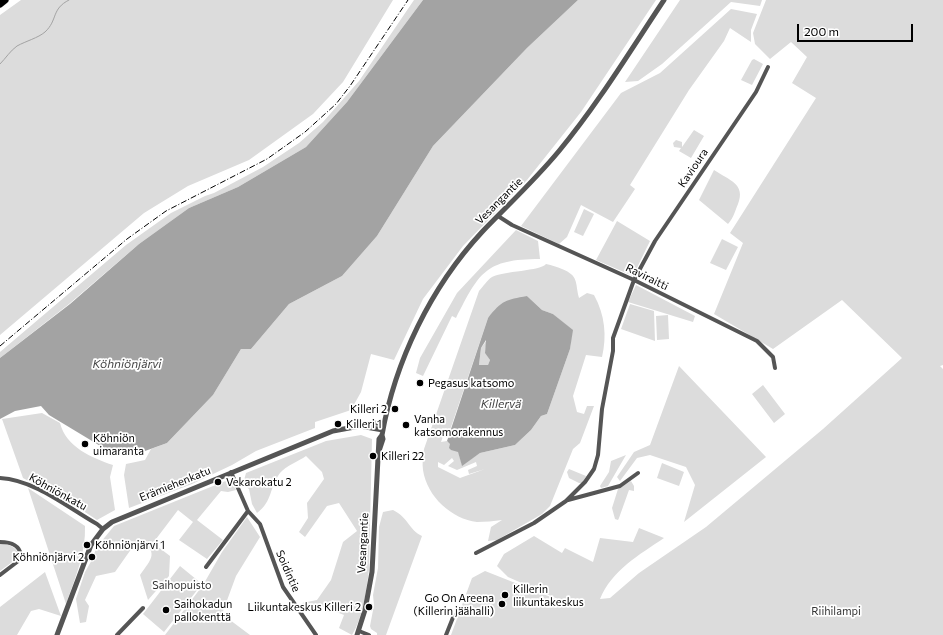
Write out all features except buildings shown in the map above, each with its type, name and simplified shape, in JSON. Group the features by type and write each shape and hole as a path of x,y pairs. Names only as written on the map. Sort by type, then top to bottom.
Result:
{"highway":[{"path":"0,4 5,0"}],"street":[{"name":"Vesangantie","path":"358,633 365,610 372,572 379,451 382,447 382,432 397,377 406,353 427,310 450,272 469,247 542,172 573,134 664,0"},
{"name":"Kavioura","path":"566,501 585,482 594,469 598,455 602,409 613,351 613,338 634,280 651,247 756,92 768,67"},
{"name":"Raviraitti","path":"498,216 503,221 634,280 757,341 773,358 775,368"},
{"name":"Erämiehenkatu","path":"56,635 92,545 103,529 121,518 333,431 347,427 366,426 372,423 384,423"},
{"name":"Erämiehenkatu","path":"366,426 382,432"},
{"name":"Soidintie","path":"231,472 248,511 260,524 283,587 316,635"},
{"path":"476,553 534,523 566,501 620,486 638,473"},
{"name":"Köhniönkatu","path":"0,478 17,480 34,487 103,529"},
{"path":"206,567 248,511"},
{"path":"0,542 9,542 15,545 20,549 21,555 17,562 0,575"},
{"path":"117,635 143,608"},
{"path":"446,635 454,615"},
{"path":"358,633 370,635"}],"green space":[{"path":"21,0 393,0 343,82 313,114 249,160 188,186 144,213 0,335 0,15"},
{"path":"414,0 423,0 347,102 306,147 238,187 189,208 139,244 69,304 0,358 0,352 126,245 171,213 214,193 263,167 299,143 323,122 359,81"},
{"path":"578,0 656,0 581,112 527,180 463,246 423,299 394,360 371,354 361,392 351,410 315,422 315,428 256,451 232,465 192,484 129,508 124,475 126,464 145,460 151,449 167,443 213,395 241,349 251,349 289,304 342,276 377,236 433,146 527,48"},
{"path":"680,0 762,0 760,6 731,2 662,64 638,81 625,82"},
{"name":"Riihilampi","path":"766,0 943,0 943,365 940,366 943,369 943,635 451,635 472,578 485,571 576,607 508,577 497,566 504,554 534,536 562,553 565,548 593,562 600,538 633,542 639,528 664,538 619,571 605,589 600,599 610,598 639,573 706,527 823,429 902,358 842,300 773,349 714,314 743,243 730,233 816,98 792,83 807,57 791,42 770,59 755,44 753,33"},
{"path":"731,9 757,14 751,30 751,42 730,28 724,41 689,90 630,185 635,189 613,222 581,205 567,237 559,244 521,226 621,93 660,73"},
{"path":"754,59 763,64 752,85 741,80"},
{"path":"694,130 704,136 691,158 679,151 681,148 674,147 673,143 676,140 682,142 682,147"},
{"path":"714,170 735,183 740,192 738,204 728,224 699,200"},
{"path":"584,209 594,214 583,236 574,232"},
{"path":"617,221 650,241 633,276 596,260"},
{"path":"516,230 538,241 540,259 507,262 495,266 486,272 471,290 456,318 452,316 423,376 416,373 420,358 457,293"},
{"path":"722,239 738,247 726,270 710,263"},
{"path":"546,264 550,265 571,274 575,280 579,298 587,293 594,295 601,310 605,333 602,357 586,355 573,396 577,412 584,414 587,406 594,406 580,443 573,449 550,506 542,514 497,540 488,541 491,527 502,520 477,522 468,520 442,505 435,498 425,480 423,470 424,449 479,291 492,277 497,275 530,270","holes":["527,296 542,310 553,314 572,330 570,349 547,414 541,416 531,430 515,445 480,453 462,465 458,451 447,441 441,442 446,428 449,433 488,318","452,458 454,461 448,466 457,470 476,462 477,466 468,470 469,474 485,469 460,478 438,467 438,462 444,465"]},
{"path":"636,285 695,316 693,322 628,302"},
{"path":"630,304 654,311 655,341 621,329"},
{"path":"668,315 669,339 657,340 656,316"},
{"path":"487,340 485,352 490,360 488,365 479,365 481,348"},
{"path":"679,366 766,457 684,522 695,485 686,467 650,455 637,458 620,481 617,477 634,452 650,445"},
{"path":"763,385 785,414 774,423 752,394"},
{"path":"42,413 60,423 68,439 74,445 89,455 113,465 110,477 115,510 97,520 79,508 23,478 2,419"},
{"path":"361,435 372,439 369,570 359,620 352,635 339,628 344,615 319,605 306,610 302,603 317,600 331,580 343,542 357,531 339,503 327,506 305,537 299,532 308,518 307,503 324,479 322,472 306,456 289,466 280,473 266,504 257,513 252,504 249,489 243,484 246,473 326,441"},
{"path":"626,455 608,486 601,488 600,486 609,472 611,461"},
{"path":"662,463 684,472 679,486 657,478"},
{"path":"569,469 586,476 583,483 579,483 569,478 567,472"},
{"path":"228,480 232,481 236,490 228,492 221,491 197,520 223,540 207,559 179,540 193,522 178,510 153,543 170,556 169,576 148,600 140,575 152,556 149,548 139,538 115,572 96,576 85,600 89,606 86,622 80,623 76,599 85,572 93,558 96,548 114,526"},
{"path":"631,481 634,486 634,491 629,490 619,518 618,520 615,519 612,508 618,489"},
{"path":"28,488 85,526 82,556 66,604"},
{"path":"393,510 402,516 414,530 422,536 386,635 377,635 377,633 371,629 370,626 374,605 373,595 378,568 379,527 383,512"},
{"path":"247,517 260,537 236,576 222,614 250,635 165,635 203,585 222,552"},
{"path":"0,544 11,546 16,549 19,555 15,560 0,571"},
{"name":"Saihopuisto","path":"180,566 202,584 164,632 143,614"},
{"path":"45,572 61,616 39,609 31,611 17,635 0,635 0,607"}],"water":[{"name":"Köhniönjärvi","path":"423,0 578,0 527,48 433,146 377,236 342,276 289,304 251,349 241,349 213,395 167,443 135,456 123,455 102,447 49,415 41,406 15,411 0,419 0,358 70,304 139,244 189,208 238,187 306,147 347,102"},
{"name":"Killervä","path":"527,296 542,310 553,314 573,330 570,349 547,414 541,416 531,430 515,445 480,453 462,466 458,452 449,448 450,444 447,441 488,318 501,304 509,300","holes":["486,340 485,353 490,360 488,365 479,365 481,348"]}],"waterway":[{"path":"0,64 17,46 45,32 52,23 59,7 69,0"}],"railway":[{"path":"0,346 127,239 166,211 267,159 305,132 336,104 350,86 408,0"}],"place":[{"name":"Pegasus katsomo","path":"420,383"},
{"name":"Killeri 2","path":"395,409"},
{"name":"Killeri 1","path":"338,424"},
{"name":"Vanha katsomorakennus","path":"406,425"},
{"name":"Köhniön uimaranta","path":"85,444"},
{"name":"Killeri 22","path":"373,456"},
{"name":"Vekarokatu 2","path":"218,482"},
{"name":"Köhniönjärvi 1","path":"87,545"},
{"name":"Köhniönjärvi 2","path":"92,557"},
{"name":"Killerin liikuntakeskus","path":"505,595"},
{"name":"Go On Areena (Killerin jäähalli)","path":"502,604"},
{"name":"Liikuntakeskus Killeri 2","path":"369,607"},
{"name":"Saihokadun pallokenttä","path":"166,610"}]}
